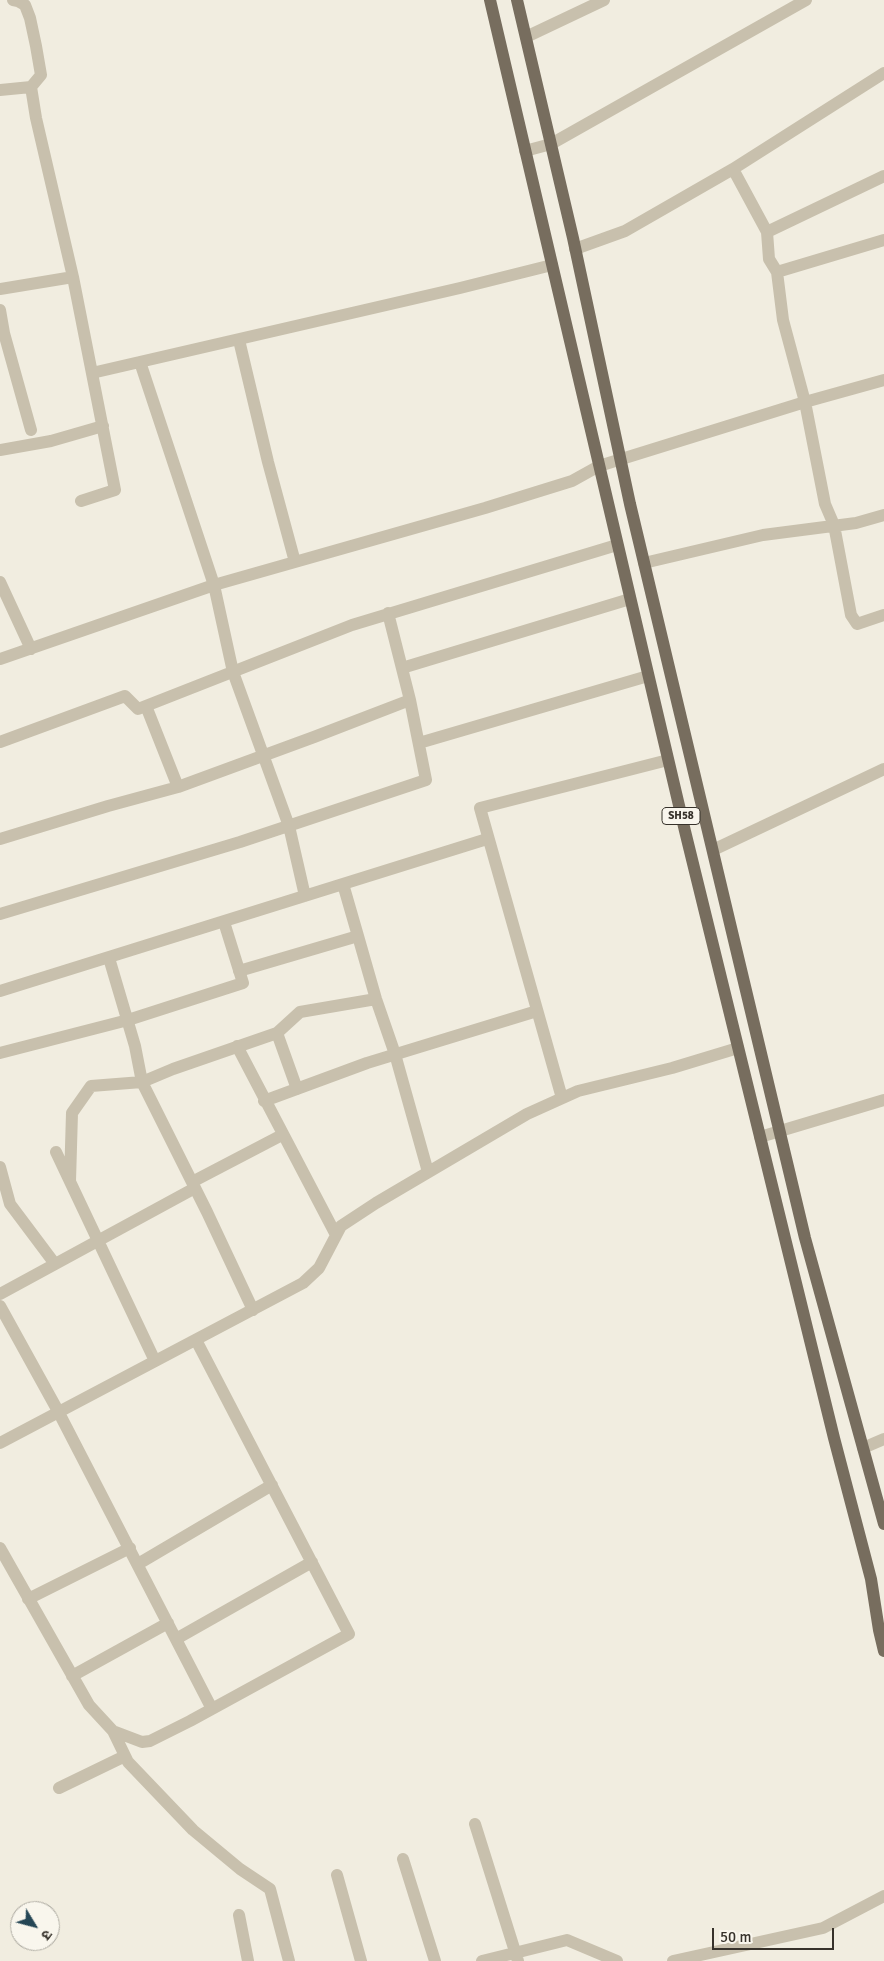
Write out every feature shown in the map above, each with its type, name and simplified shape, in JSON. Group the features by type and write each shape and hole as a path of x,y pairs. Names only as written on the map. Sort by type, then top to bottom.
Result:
{"main road":[{"name":"SH58","path":"490,0 668,760 834,1438 871,1579 884,1651"},
{"name":"SH58","path":"517,0 575,250 644,563 805,1238 884,1524"}],"street":[{"path":"0,90 31,87 41,75 30,18 24,5 18,0 13,0"},
{"path":"526,37 604,0"},
{"path":"525,152 550,144 806,0"},
{"path":"575,250 625,231 734,168 884,74"},
{"path":"31,87 36,118 73,277 115,490 80,501"},
{"path":"734,168 767,232 769,259 777,272 783,320 805,402 825,504 834,525 851,615 857,624 884,614"},
{"path":"767,232 884,176"},
{"path":"777,272 884,240"},
{"path":"92,372 239,340 552,265"},
{"path":"0,289 73,277"},
{"path":"0,310 4,332 31,430"},
{"path":"239,340 268,462 295,562"},
{"path":"140,362 214,585 233,672 289,826 305,896"},
{"path":"0,659 214,585 564,484 598,466 805,402 884,380"},
{"path":"0,450 51,441 103,426"},
{"path":"644,563 763,535 856,523 884,515"},
{"path":"0,742 125,696 138,709 352,625 617,546"},
{"path":"0,582 31,649"},
{"path":"402,668 630,599"},
{"path":"0,914 289,826 426,780 410,700 388,613"},
{"path":"419,743 648,676"},
{"path":"0,839 178,786 410,700"},
{"path":"146,706 178,786"},
{"path":"562,1098 487,839 480,808 668,760"},
{"path":"713,850 884,770"},
{"path":"0,991 487,839"},
{"path":"343,884 376,999 395,1054 428,1172"},
{"path":"0,1052 128,1020 243,983 224,922"},
{"path":"239,971 358,936"},
{"path":"109,958 136,1046 142,1082 194,1185 253,1310"},
{"path":"70,1181 72,1113 91,1086 142,1082 173,1069 277,1033 300,1012 376,999"},
{"path":"264,1101 395,1054 537,1011"},
{"path":"277,1033 297,1089"},
{"path":"237,1046 336,1236"},
{"path":"0,1443 303,1283 318,1268 341,1226 376,1203 527,1114 578,1091 672,1068 738,1048"},
{"path":"760,1137 884,1100"},
{"path":"0,1294 282,1135"},
{"path":"56,1152 155,1361"},
{"path":"0,1167 10,1204 55,1264"},
{"path":"0,1306 58,1411 212,1708"},
{"path":"113,1731 142,1742 150,1741 349,1634 196,1340"},
{"path":"863,1448 884,1439"},
{"path":"138,1564 272,1485"},
{"path":"0,1548 89,1705 113,1731 128,1762 194,1830 240,1869 270,1889 289,1961"},
{"path":"28,1599 130,1548"},
{"path":"176,1639 312,1562"},
{"path":"72,1676 168,1623"},
{"path":"59,1788 125,1756"},
{"path":"476,1824 517,1956"},
{"path":"402,1859 435,1961"},
{"path":"337,1875 362,1961"},
{"path":"673,1961 823,1928 884,1896"},
{"path":"239,1915 248,1961"},
{"path":"482,1961 517,1956 567,1940 617,1961"}]}
